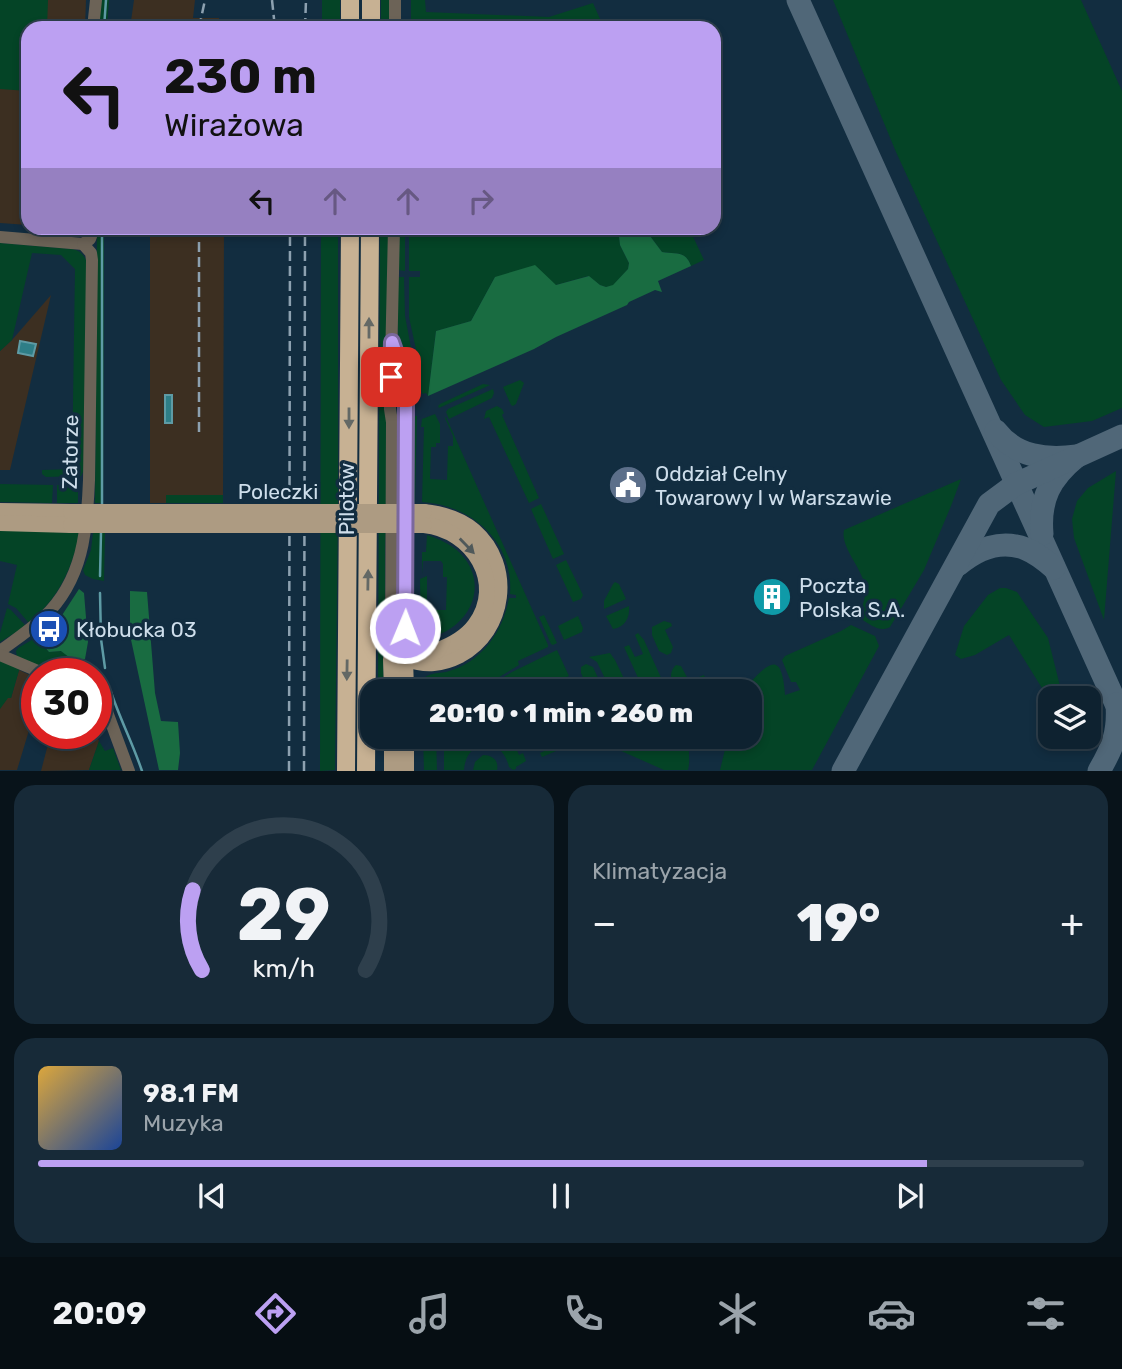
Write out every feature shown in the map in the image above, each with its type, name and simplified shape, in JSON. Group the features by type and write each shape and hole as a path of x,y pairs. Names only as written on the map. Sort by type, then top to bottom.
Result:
{"highway":[{"path":"350,0 350,21"},
{"path":"371,0 371,21"},
{"name":"Pilotów","path":"346,771 349,235"},
{"name":"Pilotów","path":"366,771 370,235"}],"main road":[{"name":"Poleczki","path":"0,511 71,518"},
{"name":"Poleczki","path":"0,523 71,518 424,519 437,513 459,521 475,531 487,545 499,574 498,606 492,623 469,650 450,660 433,664 398,659"},
{"path":"394,679 398,659"},
{"path":"398,659 403,679"},
{"path":"392,749 392,771"},
{"path":"406,749 406,771"}],"street":[{"path":"94,21 96,0"},
{"path":"395,0 395,21"},
{"path":"0,237 83,244 91,235"},
{"path":"394,235 392,342 404,377 406,403 398,659"},
{"name":"Zatorze","path":"0,653 38,622 58,601 74,573 84,542 89,480 92,260 83,244"},
{"path":"0,653 21,663"},
{"path":"112,725 129,771"}],"shaded area":[{"path":"0,0 86,0 85,21 21,21 21,224 0,223"},
{"path":"0,0 48,0 47,21 21,21 21,90 0,89"},
{"path":"100,0 109,0 108,21 99,21"},
{"path":"134,0 195,0 193,18 219,18 219,21 131,21"},
{"path":"322,0 340,0 340,21 322,21"},
{"path":"381,0 390,0 390,21 381,21"},
{"path":"411,0 425,0 426,12 549,17 593,3 601,21 411,21"},
{"path":"833,0 1081,0 1122,91 1122,408 1092,421 1044,427 1025,415 1001,380 896,152"},
{"path":"97,235 104,235 103,503 95,503"},
{"path":"150,235 224,235 223,495 167,495 166,503 150,503"},
{"path":"321,235 338,235 335,770 320,771"},
{"path":"380,235 389,235 385,625 382,626 384,679 378,679"},
{"path":"398,235 405,235 405,271 398,270"},
{"path":"409,235 619,235 620,245 629,263 628,269 613,286 606,287 588,276 556,285 495,277 471,321 436,331 428,396 426,393 422,394 421,390 420,368 409,317 409,277 420,277 420,271 409,271"},
{"path":"619,235 649,235 662,252 683,256 691,266 658,281 662,292 655,290 534,349 428,396 436,331 471,321 495,277 535,265 556,285 589,276 606,287 613,285 628,269 629,263 620,245"},
{"path":"649,235 692,235 704,260 691,266 683,256 662,252"},
{"path":"0,243 72,249 82,254 88,264 84,470 81,476 46,477 42,474 42,470 72,469 75,269 61,255 32,253 12,340 0,351"},
{"path":"404,277 405,316 416,374 416,395 400,351 397,278"},
{"path":"51,295 10,470 0,470 0,351"},
{"path":"20,341 36,344 33,356 18,353"},
{"path":"520,380 524,383 513,406 503,387"},
{"path":"483,384 490,385 439,408 440,404"},
{"path":"493,389 492,398 449,419 446,412 448,409"},
{"path":"165,395 172,395 172,423 165,423"},
{"path":"497,406 504,413 502,415 539,498 529,503 489,417 484,419 486,411"},
{"path":"435,414 440,424 440,443 431,447 430,479 447,480 448,446 453,446 453,436 446,417 548,645 518,661 519,665 496,679 423,679 459,668 480,654 502,623 509,598 516,598 516,595 510,594 505,558 486,530 457,510 422,502 422,419"},
{"path":"415,416 415,502 412,502 412,423"},
{"path":"1116,471 1104,620 1074,538 1072,519 1077,501 1088,488"},
{"path":"961,479 924,570 890,627 878,628 861,619 865,586 845,543 844,530"},
{"path":"0,484 53,485 52,503 0,502"},
{"path":"57,485 78,485 78,503 57,503"},
{"path":"166,495 223,495 223,503 166,503"},
{"path":"541,504 564,554 553,559 531,509"},
{"path":"0,530 80,533 73,559 56,593 29,622 16,608 8,604 17,565 0,561"},
{"path":"93,533 105,533 104,581 85,575 83,570 91,550"},
{"path":"427,535 445,542 460,553 474,579 474,593 464,617 441,634 426,638 421,633 420,579 427,576 427,610 446,610 447,577 443,577 441,561 423,561 422,574 422,552 426,552"},
{"path":"566,560 583,595 581,599 573,602 556,565"},
{"path":"615,582 619,584 626,599 604,609 604,601"},
{"path":"1000,588 1017,592 1048,638 1060,686 1041,686 1009,635 975,655 961,659 955,655 964,626 988,595"},
{"path":"79,589 84,593 88,642 85,658 70,658 61,651 49,652 45,647"},
{"path":"130,591 147,592 155,693 161,721 178,722 178,770 159,770 130,635"},
{"path":"629,606 626,621 613,629 606,616"},
{"path":"7,608 25,625 0,642 0,633"},
{"path":"544,615 557,643 553,645 539,617"},
{"path":"578,616 582,632 564,640 558,626"},
{"path":"664,621 672,626 665,630 673,647 667,655 659,651 652,635 652,627"},
{"path":"851,625 875,636 879,646 812,770 720,770 725,749 762,749 762,679 754,679 772,664 781,671 785,695 800,690 796,682 791,682 782,660 785,656"},
{"path":"53,631 45,648 49,652 61,651 72,658 17,657 18,648 42,634"},
{"path":"638,633 644,640 662,679 639,679 624,647 629,645 635,657 643,654 635,635"},
{"path":"557,650 569,676 562,679 500,679"},
{"path":"610,653 624,679 605,679 597,662 589,657"},
{"path":"0,660 20,667 11,698 8,698 0,709"},
{"path":"586,664 593,667 598,679 584,679 581,667"},
{"path":"676,665 681,666 688,679 671,679"},
{"path":"19,670 21,749 23,749 17,770 0,770 0,692 11,698"},
{"path":"113,748 121,770 89,770 96,749 105,751"},
{"path":"47,749 96,749 89,770 41,771"},
{"path":"423,749 436,749 437,770 424,770"},
{"path":"444,749 475,749 466,759 464,770 444,770"},
{"path":"499,749 516,749 519,755 523,753 526,761 513,770"},
{"path":"549,749 561,749 542,757 540,753"},
{"path":"617,749 689,749 688,770 664,770"},
{"path":"483,755 494,759 497,770 473,770 475,762"}],"waterway":[{"path":"104,21 106,0"},
{"path":"102,235 102,508"},
{"path":"100,576 101,532"},
{"path":"100,593 104,658"},
{"path":"112,695 142,771"}],"taxiway":[{"path":"798,0 1122,717"},
{"path":"996,431 1004,440 1032,455 1077,456 1048,490 1042,510 1042,534"},
{"path":"843,771 989,504 1016,484 1122,436"},
{"path":"958,565 981,550 1008,545 1030,551 1054,568"},
{"path":"1099,771 1114,739 1117,704"}],"railway":[{"path":"200,21 205,0"},
{"path":"272,0 274,21"},
{"path":"305,21 306,0"},
{"path":"199,235 199,432"},
{"path":"289,771 290,235"},
{"path":"304,771 305,235"}],"place":[{"name":"Oddział Celny Towarowy I w Warszawie","path":"628,485"},
{"name":"Poczta Polska S.A.","path":"772,597"},
{"name":"Kłobucka 03","path":"49,629"}],"route":[{"path":"391,377 392,342 404,377 406,403 405,628"}]}
